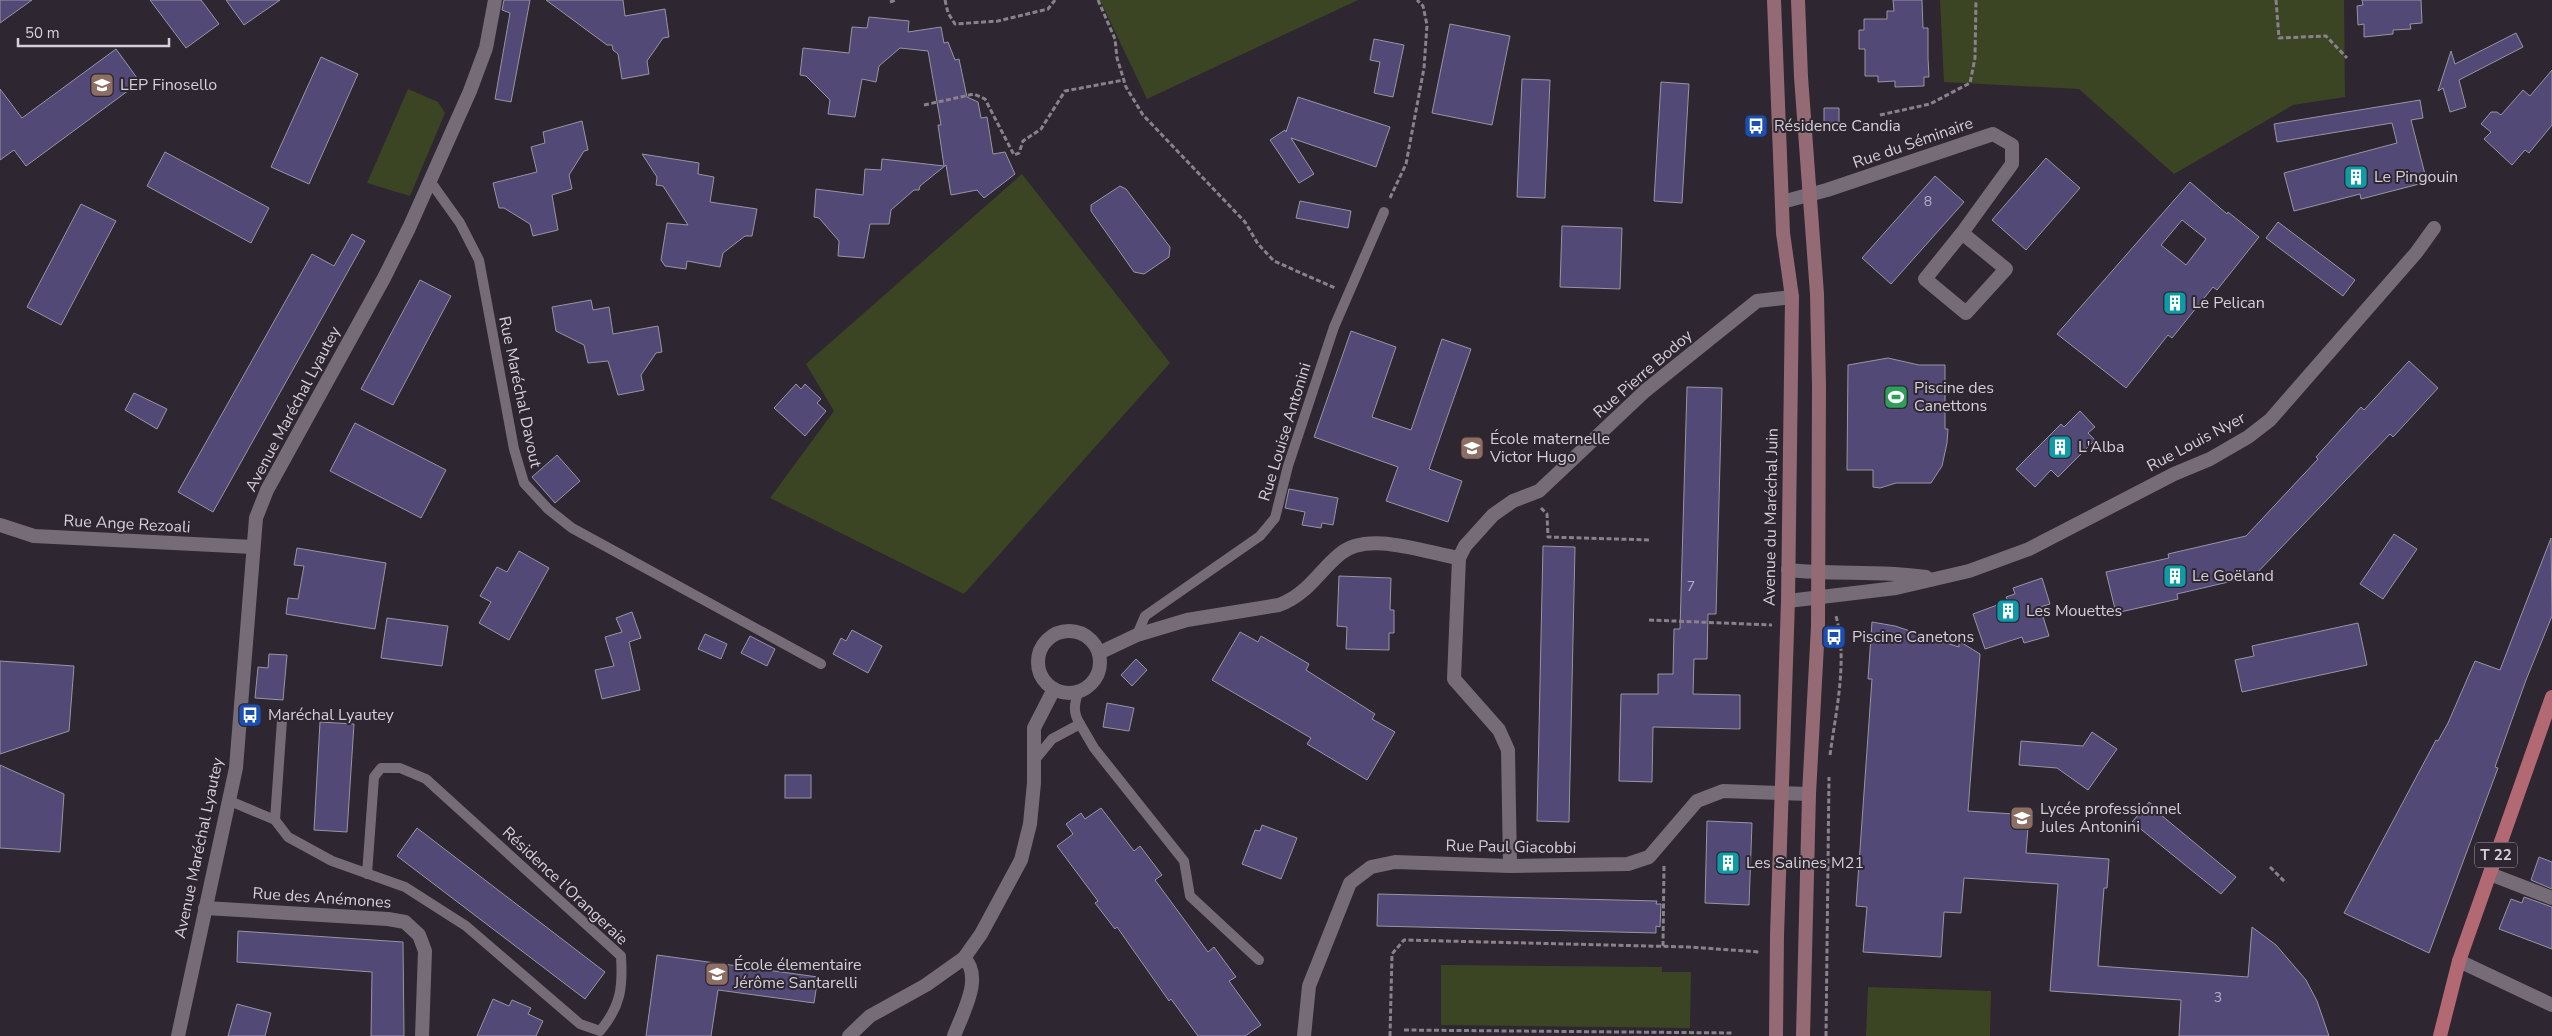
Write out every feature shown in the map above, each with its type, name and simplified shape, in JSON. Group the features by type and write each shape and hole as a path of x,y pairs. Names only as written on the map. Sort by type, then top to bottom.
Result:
{"main road":[{"name":"Avenue du Maréchal Juin","path":"1774,0 1783,233 1792,297 1788,601 1776,953 1776,1036"},
{"path":"1798,0 1809,196 1817,294 1818,573 1824,598 1809,794 1803,1036"},
{"name":"T 22","path":"2440,1036 2447,1015 2459,961 2552,697"},
{"name":"T 22","path":"2447,1015 2448,1036"}],"street":[{"name":"Avenue Maréchal Lyautey","path":"178,1036 236,768 256,518 267,490 384,278 430,181 470,91 486,48 494,0"},
{"name":"Rue du Séminaire","path":"1782,202 1809,196 1993,134 2012,146 2012,164 1962,234 1925,278 1966,314 2006,269 1962,234"},
{"name":"Rue Louis Nyer","path":"1788,601 1896,588 1932,578 1969,571 2029,549 2248,437 2270,420 2416,253 2434,228"},
{"name":"Rue Pierre Bodoy","path":"1459,558 1465,546 1493,515 1513,501 1539,491 1645,391 1757,301 1792,297"},
{"name":"Rue Ange Rezoali","path":"0,525 34,536 253,547"},
{"path":"1099,653 1137,635 1187,620 1279,605 1293,600 1314,582 1340,553 1353,546 1370,542 1385,543 1459,558 1454,679 1499,730 1508,750 1510,866"},
{"name":"Rue Louis Nyer","path":"1788,570 1818,573 1894,572 1932,578"},
{"path":"1068,631 1078,632 1095,644 1099,653 1100,671 1089,687 1078,693 1069,694 1054,689 1046,683 1038,665 1043,646 1050,638 1068,631"},
{"path":"849,1036 870,1016 926,985 964,958 1004,894 1021,860 1030,824 1034,728 1054,689"},
{"name":"Rue Paul Giacobbi","path":"1304,1036 1309,986 1350,884 1372,867 1395,862 1510,866 1628,864 1649,857 1697,801 1723,791 1809,794"},
{"path":"2490,874 2552,898"},
{"name":"Rue des Anémones","path":"206,908 388,919 405,922 419,935 426,951 422,1036"},
{"path":"954,1036 974,978 972,965 964,958"},
{"path":"2459,961 2552,1005"}],"lane":[{"name":"Rue Maréchal Davout","path":"430,181 460,223 479,260 512,440 524,483 548,509 572,528 821,664"},
{"name":"Rue Louise Antonini","path":"1137,635 1146,616 1260,536 1275,518 1288,466 1347,294 1384,212"},
{"path":"1078,693 1074,704 1075,716 1094,748 1184,861 1190,896 1259,960"},
{"path":"275,820 282,720"},
{"path":"1034,760 1052,739 1080,724"},
{"name":"Résidence l'Orangeraie","path":"230,801 275,820 288,838 332,861 367,874 405,888 466,926 580,1024 600,1031 611,1018 623,987 621,956 426,779 400,768 380,768 374,777 367,874"}],"path":[{"path":"890,2 896,0"},
{"path":"945,0 948,14 955,24 998,21 1048,9 1055,0"},
{"path":"1098,0 1115,39 1124,80 1143,115 1244,222 1258,244 1274,261 1347,294"},
{"path":"1384,212 1406,164 1424,68 1427,25 1423,6 1417,0"},
{"path":"1880,115 1930,104 1970,83 1975,58 1976,0"},
{"path":"2276,0 2279,38 2326,36 2347,58"},
{"path":"924,104 974,94 986,99 1014,154 1019,153 1023,141 1041,129 1066,91 1124,80"},
{"path":"1529,495 1546,514 1548,537 1651,540"},
{"path":"1824,598 1842,640 1839,688 1829,762"},
{"path":"1649,620 1786,626"},
{"path":"1826,1036 1829,771"},
{"path":"1659,845 1664,862 1663,946"},
{"path":"2270,867 2286,883"},
{"path":"1390,1036 1392,954 1404,940 1663,946 1776,953"},
{"path":"1404,1030 1734,1033"}],"green space":[{"path":"1100,0 1358,0 1147,99"},
{"path":"1940,0 2344,0 2345,97 2293,105 2174,174 2079,89 1944,82"},
{"path":"408,89 438,102 445,113 410,196 367,183"},
{"path":"1022,174 1170,363 964,594 770,498 834,411 806,364"},
{"path":"1441,965 1662,967 1662,972 1691,972 1690,1028 1441,1025"},
{"path":"1868,987 1991,991 1990,1036 1866,1036"}],"building":[{"path":"0,0 32,0 0,23"},
{"path":"150,0 201,0 219,24 186,48"},
{"path":"226,0 280,0 244,25"},
{"path":"504,0 530,0 511,102 495,99 510,13 502,10"},
{"path":"546,0 623,0 625,16 665,9 669,37 663,38 647,61 649,74 622,79 618,54 613,50 612,45 607,45"},
{"path":"1893,0 1922,0 1923,28 1928,28 1929,77 1924,77 1924,86 1895,87 1895,81 1878,82 1878,76 1865,76 1865,49 1859,49 1859,30 1864,30 1864,19 1887,19 1887,11 1894,11"},
{"path":"2362,0 2421,0 2422,23 2410,24 2411,29 2393,30 2393,34 2364,37 2364,24 2358,25 2357,6 2363,5"},
{"path":"869,17 909,21 908,32 941,27 944,43 948,42 955,60 959,59 967,97 978,102 981,118 987,117 993,154 1005,152 1015,174 984,198 977,190 951,195 946,165 920,186 919,190 914,190 891,210 889,224 870,224 864,258 838,256 839,241 819,218 814,217 816,189 863,195 865,169 881,170 882,159 944,166 938,125 941,125 928,51 900,48 879,66 876,82 862,79 855,117 828,114 830,100 806,76 800,75 803,48 849,53 852,27 867,28"},
{"path":"1450,24 1510,36 1492,125 1432,113"},
{"path":"2516,33 2523,47 2459,80 2466,107 2450,112 2443,88 2438,91 2451,51 2455,64"},
{"path":"1374,39 1404,45 1393,97 1374,93 1380,62 1370,60"},
{"path":"116,49 140,82 26,166 14,150 0,160 0,89 22,118"},
{"path":"321,57 358,74 309,184 271,167"},
{"path":"2552,70 2552,125 2529,153 2525,150 2512,165 2484,139 2491,132 2481,124 2491,112 2497,112 2501,115 2523,90 2530,96"},
{"path":"1522,79 1550,80 1545,198 1517,197"},
{"path":"1661,82 1689,84 1682,203 1654,201"},
{"path":"1298,97 1390,127 1376,167 1291,138 1314,174 1299,183 1270,140 1285,130 1286,132"},
{"name":"Le Pingouin","path":"2420,100 2423,118 2411,120 2427,182 2361,199 2360,194 2294,211 2284,173 2397,143 2392,123 2277,142 2274,124"},
{"path":"1824,108 1839,108 1839,125 1824,126"},
{"path":"582,121 588,150 584,151 569,175 572,189 552,195 558,230 533,236 530,224 504,208 499,208 493,183 537,172 531,147 545,143 543,132"},
{"path":"165,152 269,208 251,243 147,186"},
{"path":"642,154 699,163 698,174 714,177 710,202 757,209 752,236 745,236 723,253 720,267 687,261 686,269 665,266 661,260 667,223 688,225 663,186 656,185 657,177"},
{"path":"2046,158 2080,188 2026,250 1992,220"},
{"path":"1935,176 1964,202 1891,284 1862,258"},
{"path":"2190,182 2227,214 2228,212 2259,237 2217,290 2213,287 2172,338 2168,335 2126,388 2057,334","holes":["2182,220 2206,239 2186,265 2161,245"]},
{"path":"1120,186 1126,189 1170,247 1169,257 1144,274 1134,272 1091,211 1091,205"},
{"path":"1300,201 1351,211 1348,228 1296,218"},
{"path":"81,204 116,221 61,325 27,307"},
{"path":"2278,222 2355,280 2343,296 2266,238"},
{"path":"1562,226 1622,228 1620,289 1560,287"},
{"path":"352,234 365,241 213,512 178,492 312,254 334,266"},
{"path":"420,280 451,296 393,405 361,389"},
{"path":"591,300 593,310 609,307 613,334 658,326 662,352 656,353 641,375 644,390 618,395 608,361 588,363 584,345 556,331 552,307"},
{"path":"1351,331 1396,347 1372,417 1411,430 1442,339 1471,349 1429,469 1462,481 1448,522 1386,501 1398,467 1314,437"},
{"name":"Piscine des Canettons","path":"1888,358 1919,365 1945,365 1945,429 1948,429 1947,443 1942,466 1931,483 1896,483 1880,488 1873,487 1873,470 1847,470 1848,365"},
{"path":"2409,361 2438,388 2393,437 2390,434 2254,576 2177,594 2178,599 2116,613 2106,572 2169,558 2168,554 2246,536 2318,459 2316,457 2361,407 2364,410"},
{"path":"796,384 801,389 805,384 821,399 817,403 826,411 805,436 774,408"},
{"path":"1687,387 1722,388 1716,614 1708,614 1707,659 1694,659 1693,694 1740,695 1740,729 1653,727 1652,782 1619,781 1621,694 1658,694 1658,674 1673,674 1674,629 1680,629"},
{"path":"134,393 167,409 157,429 125,410"},
{"name":"L'Alba","path":"2080,411 2095,427 2088,433 2095,440 2058,477 2051,470 2035,487 2016,469 2061,424 2064,427"},
{"path":"355,423 446,470 421,518 330,471"},
{"path":"557,455 580,481 555,503 532,477"},
{"path":"1289,489 1338,498 1333,525 1322,523 1321,528 1302,525 1305,512 1285,508"},
{"path":"2394,534 2417,549 2383,599 2360,584"},
{"path":"2551,538 2552,616 2526,680 2495,767 2498,768 2429,953 2344,913 2436,740 2438,741 2448,723 2475,661 2500,670"},
{"path":"1543,546 1575,547 1569,822 1537,821"},
{"path":"297,548 386,563 375,629 286,614 288,598 298,599 304,566 294,565"},
{"path":"519,551 549,568 509,640 479,623 491,602 480,596 497,567 507,572"},
{"path":"1339,576 1391,578 1390,610 1394,610 1394,633 1389,633 1389,650 1346,649 1347,627 1337,626"},
{"name":"Les Mouettes","path":"2042,578 2050,604 2040,607 2049,636 2024,643 2022,637 1985,649 1973,614 2008,601 2006,597 2015,594 2013,588"},
{"path":"632,612 641,638 629,642 640,690 602,699 595,670 614,666 605,637 622,632 616,618"},
{"path":"387,618 448,626 442,666 381,658"},
{"path":"1872,622 1895,626 1959,647 1959,641 1980,654 1968,811 2029,815 2026,853 2109,859 2107,888 2104,888 2098,966 2248,977 2252,927 2276,945 2306,980 2317,1001 2329,1036 2179,1036 2181,1000 2050,991 2058,884 1964,878 1961,913 1944,912 1941,957 1863,952 1867,907 1856,906 1872,679 1868,679"},
{"path":"2358,623 2367,665 2242,692 2235,660 2254,656 2252,646"},
{"path":"852,630 882,646 868,673 833,654 841,638 846,641"},
{"path":"1240,632 1258,642 1261,636 1309,664 1306,670 1375,714 1372,719 1395,732 1367,780 1307,744 1311,738 1212,680"},
{"path":"705,634 727,644 721,659 698,649"},
{"path":"750,636 775,649 767,666 741,653"},
{"path":"269,654 287,655 283,700 255,698 258,667 268,668"},
{"path":"1136,659 1147,670 1132,686 1121,675"},
{"path":"0,661 74,666 69,731 0,754"},
{"path":"1107,703 1134,708 1129,731 1103,727"},
{"path":"320,722 354,724 347,832 314,830"},
{"path":"2092,732 2117,749 2088,790 2057,768 2019,765 2021,741 2083,746"},
{"path":"0,765 64,794 60,852 0,848"},
{"path":"785,775 811,775 811,798 785,798"},
{"path":"2149,802 2163,813 2161,815 2236,877 2221,894 2132,822"},
{"path":"1101,808 1134,851 1140,846 1162,875 1155,880 1208,952 1214,947 1236,977 1229,981 1261,1025 1245,1036 1198,1036 1171,999 1169,1001 1117,927 1115,929 1095,903 1098,901 1057,846 1073,834 1066,824 1081,813 1085,819"},
{"name":"Les Salines M21","path":"1707,821 1752,823 1749,905 1705,903"},
{"path":"1262,825 1297,838 1281,879 1242,864 1255,830 1260,831"},
{"path":"417,828 605,972 585,999 397,856"},
{"path":"2539,857 2552,862 2552,889 2531,880"},
{"path":"1378,894 1657,901 1656,904 1661,904 1660,927 1656,926 1656,933 1377,926"},
{"path":"2524,897 2552,907 2552,949 2499,929 2511,899 2522,903"},
{"path":"238,931 403,942 404,1036 371,1036 372,972 237,962"},
{"path":"657,955 818,977 814,1003 718,990 711,1036 646,1036"},
{"path":"493,999 509,1006 512,1000 531,1008 528,1014 543,1021 536,1036 477,1036"},
{"path":"237,1004 271,1013 265,1036 228,1036"}],"place":[{"name":"LEP Finosello","path":"102,85"},
{"name":"Résidence Candia","path":"1756,126"},
{"name":"Le Pingouin","path":"2356,177"},
{"name":"Le Pelican","path":"2175,303"},
{"name":"Piscine des Canettons","path":"1896,397"},
{"name":"L'Alba","path":"2060,447"},
{"name":"École maternelle Victor Hugo","path":"1472,448"},
{"name":"Le Goëland","path":"2175,576"},
{"name":"Les Mouettes","path":"2008,611"},
{"name":"Piscine Canetons","path":"1834,637"},
{"name":"Maréchal Lyautey","path":"250,715"},
{"name":"Lycée professionnel Jules Antonini","path":"2022,818"},
{"name":"Les Salines M21","path":"1728,863"},
{"name":"École élementaire Jérôme Santarelli","path":"717,974"}]}
